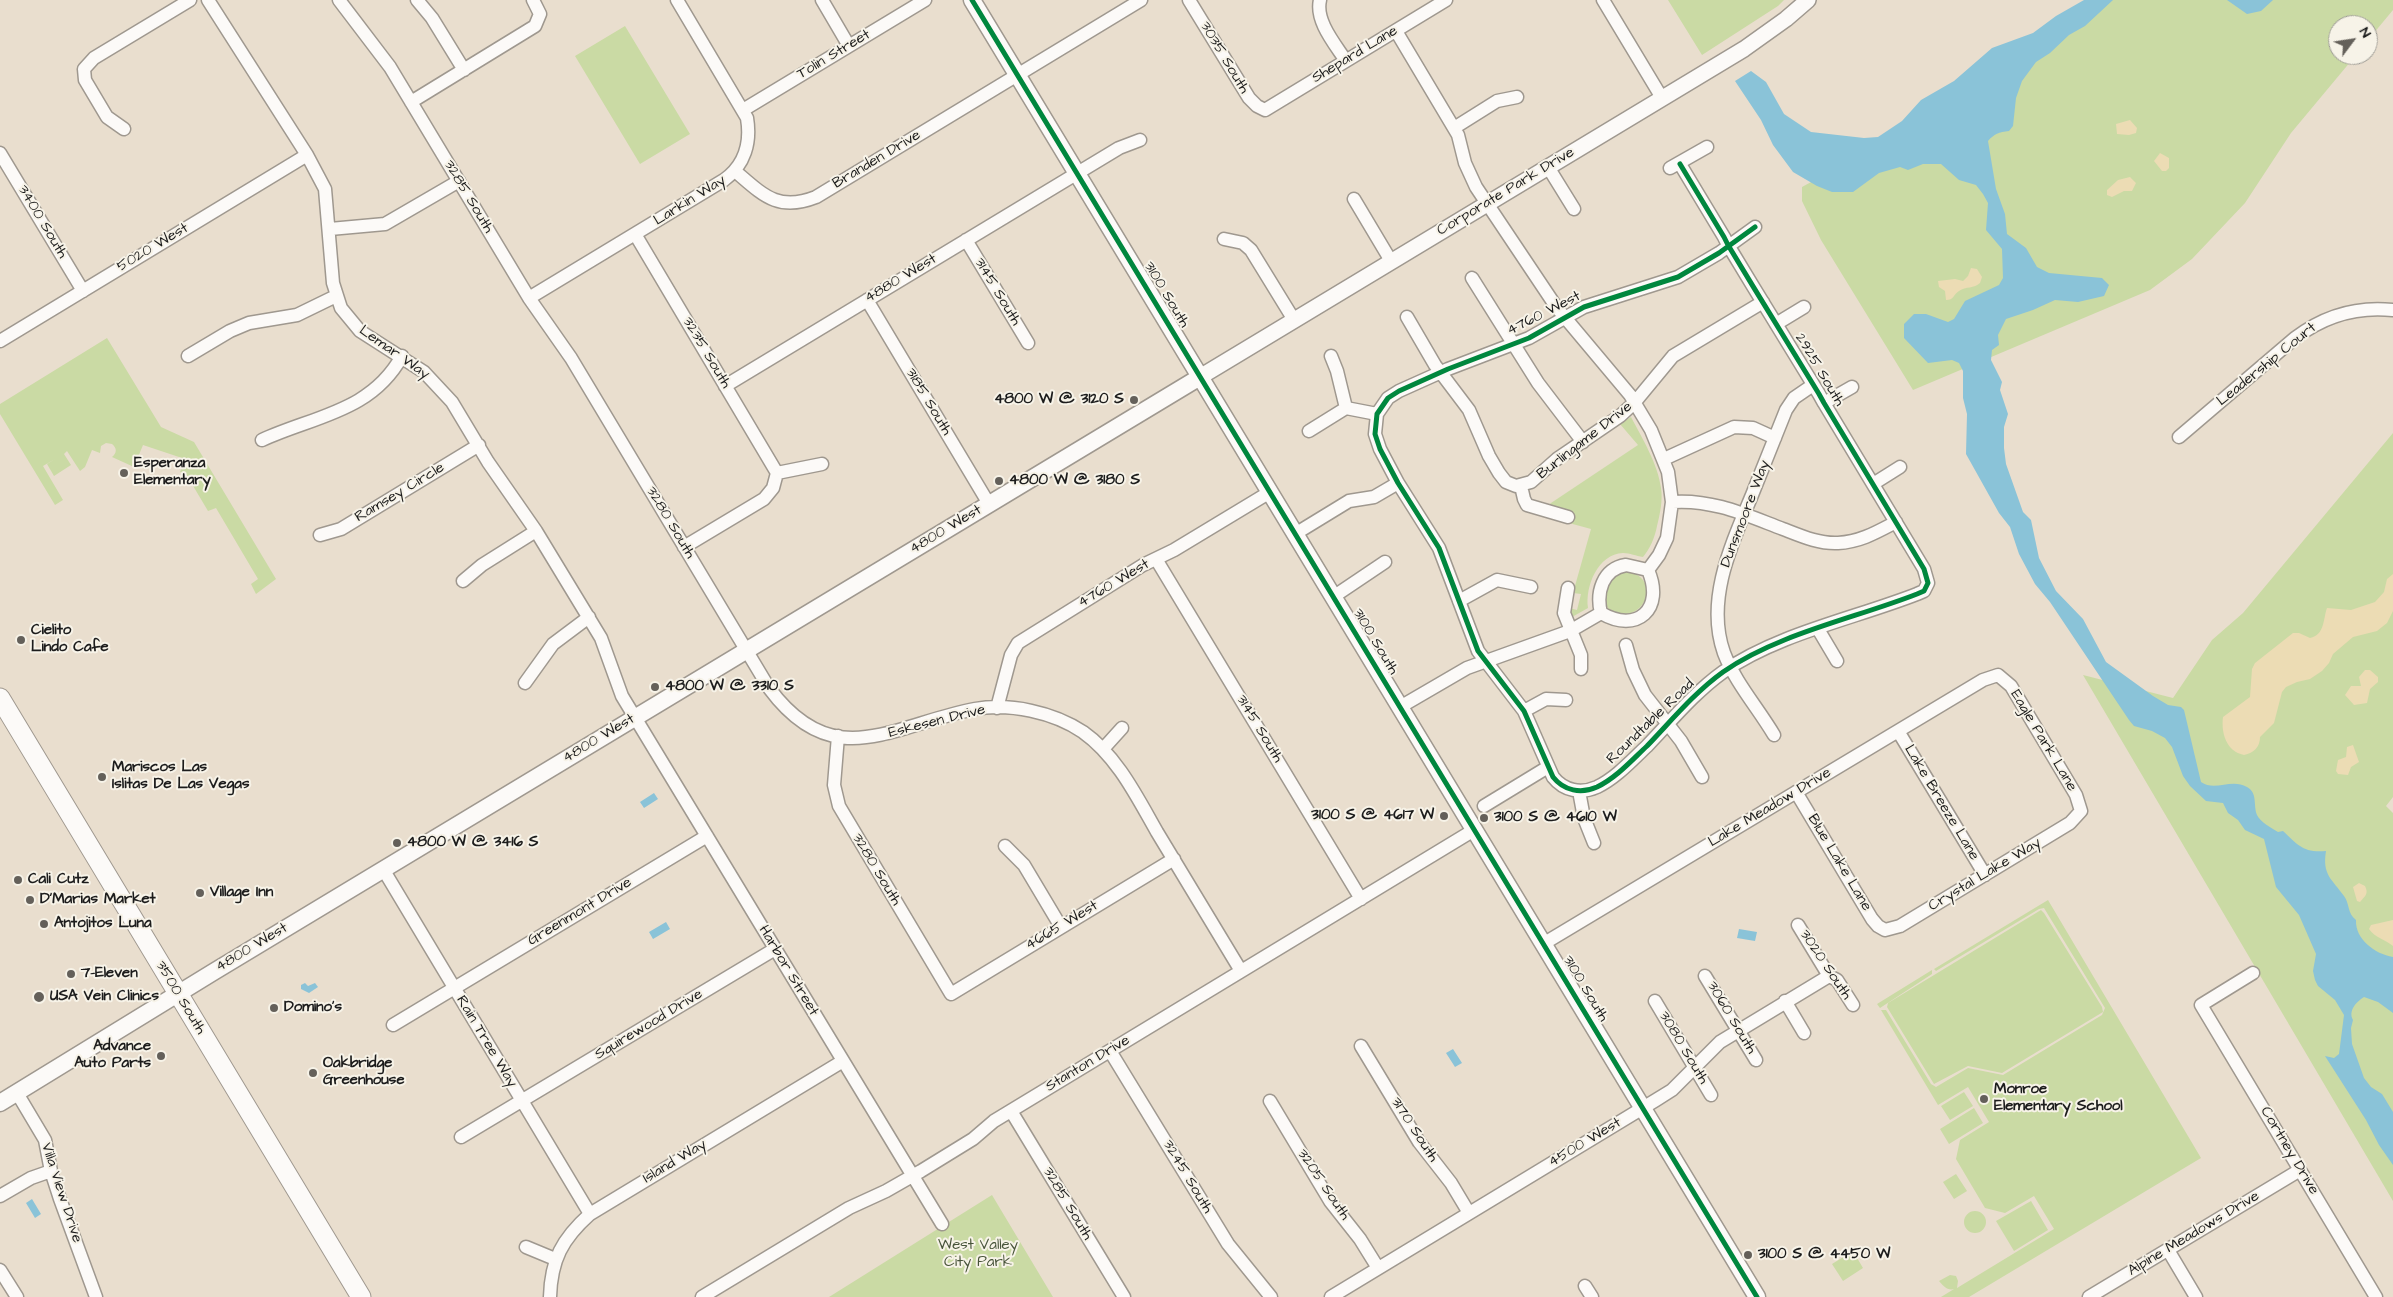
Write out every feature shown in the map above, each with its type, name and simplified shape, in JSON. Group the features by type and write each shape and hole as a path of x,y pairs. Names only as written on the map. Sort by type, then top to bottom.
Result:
{"main road":[{"name":"3100 South","path":"972,0 1756,1297"},
{"name":"4800 West","path":"0,1103 383,869 1200,377"},
{"name":"3500 South","path":"0,698 361,1297"}],"street":[{"path":"124,129 107,117 85,80 84,68 94,58 190,0"},
{"name":"Lemar Way","path":"208,0 307,156 325,189 336,296 347,317 360,330 424,372 441,388 462,417 589,617 606,649 622,696 635,717"},
{"name":"3285 South","path":"339,0 385,60 529,298 568,354 594,397"},
{"path":"417,0 435,23 464,70"},
{"path":"411,102 535,26 540,14 533,0"},
{"name":"Larkin Way","path":"529,298 724,180 735,171 744,155 749,137 747,118 677,0"},
{"path":"822,0 849,46"},
{"name":"Tolin Street","path":"743,110 925,0"},
{"name":"Branden Drive","path":"735,171 768,198 788,204 816,197 1141,0"},
{"name":"3035 South","path":"1189,0 1249,98 1257,106 1265,110"},
{"path":"1320,0 1318,8 1322,21 1346,61"},
{"name":"Shepard Lane","path":"1265,110 1446,0"},
{"path":"1603,0 1662,98"},
{"name":"Corporate Park Drive","path":"1200,377 1767,34 1808,0"},
{"path":"1396,31 1454,128 1468,170 1488,203 1565,318 1635,402 1652,430 1664,459 1672,502 1666,538 1659,555 1648,570"},
{"path":"1454,128 1497,101 1517,97"},
{"name":"4880 West","path":"725,386 1119,148 1140,140"},
{"name":"2925 South","path":"1707,147 1675,166 1728,245 1927,574 1928,583 1924,591"},
{"name":"3400 South","path":"0,153 84,291"},
{"name":"5020 West","path":"0,341 307,156"},
{"path":"1548,167 1574,209"},
{"path":"330,229 385,224 459,181"},
{"path":"1354,199 1391,261"},
{"name":"4760 West","path":"1377,414 1384,402 1393,394 1440,372 1538,334 1589,304 1678,277 1719,253 1756,227"},
{"name":"3235 South","path":"635,234 776,473"},
{"path":"1224,238 1243,243 1251,250 1294,320"},
{"name":"3145 South","path":"966,240 1028,343"},
{"path":"1472,278 1538,383 1583,442"},
{"path":"188,356 230,331 262,320 296,315 336,296"},
{"name":"3185 South","path":"867,300 990,504"},
{"name":"Burlingame Drive","path":"1407,317 1440,372 1470,410 1489,456 1499,473 1511,485 1521,486 1532,482 1557,459 1612,423 1635,402 1674,356 1762,302"},
{"path":"1776,324 1804,307"},
{"name":"Leadership Court","path":"2179,437 2294,338 2312,326 2331,317 2352,311 2393,310"},
{"path":"262,440 281,431 338,412 357,402 386,382 402,356"},
{"path":"1330,356 1336,370 1346,408"},
{"name":"Dunsmoore Way","path":"1774,735 1730,667 1723,651 1719,631 1719,598 1724,571 1744,514 1775,438 1791,402 1813,385"},
{"path":"1824,403 1852,387"},
{"name":"3280 South","path":"594,397 746,650"},
{"path":"1309,431 1346,408 1377,414 1374,428 1376,439 1398,483 1439,548 1478,651 1524,711 1548,768 1560,784 1579,791 1584,818 1594,842"},
{"path":"1664,459 1734,428 1752,428 1775,438"},
{"name":"Ramsey Circle","path":"320,535 341,529 479,445"},
{"path":"684,547 764,499 774,488 776,473 822,464"},
{"path":"1873,484 1900,468"},
{"path":"1295,534 1349,501 1374,497 1398,483"},
{"path":"1521,486 1524,499 1530,507 1568,517"},
{"name":"4760 West","path":"997,708 1011,655 1018,643 1270,492"},
{"path":"1672,502 1711,503 1803,537 1829,543 1866,538 1896,522"},
{"path":"463,581 482,565 536,531"},
{"name":"3145 South","path":"1156,559 1361,899"},
{"path":"1333,597 1385,562"},
{"path":"1626,565 1648,570 1654,592 1653,603 1646,612 1635,618 1623,620 1610,618 1601,613 1599,604 1600,590 1604,579 1611,571 1626,565"},
{"path":"1459,601 1497,580 1531,587"},
{"path":"1568,588 1564,614 1581,655 1581,669"},
{"name":"Roundtable Road","path":"1579,791 1589,790 1607,781 1637,756 1697,694 1730,667 1766,649 1924,591"},
{"path":"1400,707 1453,675 1484,660 1570,630 1601,613"},
{"path":"525,683 553,644 589,617"},
{"path":"1818,629 1837,661"},
{"path":"1626,645 1641,687 1684,746 1702,777"},
{"name":"Eskesen Drive","path":"746,650 769,688 788,711 814,729 838,736 863,739 966,711 997,708 1034,712 1059,719 1082,732 1103,749 1129,785 1241,971"},
{"name":"Lake Meadow Drive","path":"1543,944 1983,680 1998,675"},
{"name":"Eagle Park Lane","path":"1998,675 2011,686 2076,795 2081,811"},
{"path":"1524,711 1546,699 1566,700"},
{"name":"Harbor Street","path":"635,717 942,1224"},
{"path":"1103,749 1122,728"},
{"name":"Lake Breeze Lane","path":"1898,731 1985,875"},
{"name":"3280 South","path":"838,736 834,776 839,806 951,994"},
{"path":"1484,806 1548,768"},
{"name":"Blue Lake Lane","path":"1796,792 1872,918 1878,926 1885,930"},
{"name":"Crystal Lake Way","path":"1885,930 1900,926 1985,875 2070,823 2081,811"},
{"name":"Stanton Drive","path":"702,1297 842,1212 912,1176 973,1139 994,1121 1474,830"},
{"name":"Greenmont Drive","path":"393,1025 707,836"},
{"path":"1005,846 1024,865 1061,927"},
{"name":"4665 West","path":"951,994 1174,859"},
{"name":"Rain Tree Way","path":"383,869 590,1214"},
{"name":"3020 South","path":"1798,925 1829,976 1837,980 1853,1005"},
{"name":"Squirewood Drive","path":"461,1137 775,949"},
{"name":"Cortney Drive","path":"2253,973 2201,1005 2376,1297"},
{"name":"3060 South","path":"1705,976 1756,1060"},
{"name":"4500 West","path":"1331,1297 1672,1090 1720,1042 1738,1029 1829,976"},
{"name":"3080 South","path":"1654,1001 1711,1095"},
{"path":"1785,1002 1804,1034"},
{"name":"3170 South","path":"1361,1046 1419,1142 1451,1183 1470,1213"},
{"name":"3245 South","path":"1110,1051 1228,1244 1271,1297"},
{"name":"Island Way","path":"550,1297 550,1277 556,1259 566,1239 590,1214 843,1061"},
{"name":"Villa View Drive","path":"17,1092 45,1140 51,1171 96,1297"},
{"name":"3205 South","path":"1270,1101 1330,1201 1360,1239 1378,1268"},
{"name":"3285 South","path":"1011,1111 1124,1297"},
{"name":"Alpine Meadows Drive","path":"2088,1297 2300,1170"},
{"path":"0,1196 31,1178 51,1171"},
{"path":"526,1248 556,1259"},
{"path":"2168,1250 2196,1297"},
{"path":"0,1270 16,1297"},
{"path":"1585,1286 1592,1297"}],"green space":[{"path":"1668,0 1784,0 1778,6 1702,55"},
{"path":"2106,0 2393,0 2393,10 2378,28 2378,15 2328,15 2328,65 2348,65 2291,133 2245,203 2192,259 2150,290 1913,390 1821,240 1802,201 1802,187 2048,52"},
{"path":"625,26 690,134 640,164 575,56"},
{"path":"107,338 161,427 194,442 276,579 256,594 251,584 258,579 216,508 208,511 186,474 180,472 185,459 143,445 134,467 112,457 116,449 112,444 106,443 101,446 100,453 92,450 85,467 80,471 67,451 64,454 71,465 54,476 47,464 55,459 43,466 63,500 55,505 0,414 0,404"},
{"path":"1631,417 1657,470 1662,493 1655,534 1650,547 1643,557 1623,553 1614,555 1600,565 1591,581 1588,608 1572,617 1569,608 1577,610 1581,594 1573,593 1591,529 1569,523 1572,512 1548,505 1638,445 1620,424"},
{"path":"2393,433 2393,797 2386,806 2393,813 2393,1201 2083,675 2173,698 2212,640 2243,613"},
{"path":"1621,572 1634,573 1642,579 1646,587 1646,596 1643,604 1635,611 1625,614 1611,613 1604,601 1611,578"},
{"path":"2048,900 2201,1158 1969,1297 1941,1297 1954,1289 1948,1289 1939,1281 1950,1275 1956,1276 1958,1281 1957,1288 2054,1229 2034,1196 2005,1213 1985,1208 1956,1159 1960,1140 1989,1122 1968,1087 1938,1105 1881,1010 1886,1010 1931,1084 1936,1087 1968,1068 2003,1075 2102,1015 2105,1008 2044,908 2039,909 1936,971 1934,969"},
{"path":"2041,910 2102,1007 2103,1012 2002,1073 1968,1066 1934,1084 1887,1007 1888,1003"},
{"path":"1932,970 1932,974 1880,1008 1877,1004"},
{"path":"1964,1092 1973,1106 1950,1120 1941,1106"},
{"path":"1974,1108 1983,1123 1949,1144 1940,1129"},
{"path":"1956,1174 1967,1191 1954,1199 1943,1182"},
{"name":"West Valley City Park","path":"992,1195 1053,1297 829,1297"},
{"path":"2031,1201 2048,1230 2014,1251 1996,1221"},
{"path":"1975,1211 1983,1214 1986,1222 1983,1230 1975,1233 1967,1230 1964,1222 1967,1214"},
{"path":"1853,1251 1863,1268 1843,1281 1832,1264"}],"sand":[{"path":"2130,120 2137,128 2136,133 2129,135 2117,134 2116,124"},
{"path":"2160,153 2169,158 2169,168 2166,171 2162,171 2154,161"},
{"path":"2130,177 2136,183 2132,191 2124,191 2112,197 2107,195 2107,190 2118,180"},
{"path":"1971,268 1977,269 1982,277 1980,283 1962,289 1952,298 1946,300 1945,291 1939,287 1938,281 1955,279 1963,281 1968,276"},
{"path":"2393,574 2393,611 2387,623 2377,631 2353,637 2333,654 2329,663 2322,671 2310,679 2286,687 2282,692 2274,723 2260,737 2256,749 2244,755 2233,750 2224,735 2223,717 2250,697 2252,669 2255,663 2293,633 2299,633 2310,638 2318,634 2323,626 2327,608 2351,610 2375,602 2384,592 2387,579"},
{"path":"2365,670 2370,670 2378,677 2378,682 2370,689 2367,703 2354,705 2345,695 2351,686 2361,686 2359,677"},
{"path":"2353,745 2359,762 2351,767 2348,775 2338,774 2336,771 2338,760 2346,757 2347,747"},
{"path":"2359,883 2365,886 2367,891 2360,902 2357,901 2353,887"},
{"path":"2393,920 2393,946 2369,929 2371,925"}],"water":[{"path":"2084,0 2113,0 2085,26 2069,35 2050,53 2036,62 2022,81 2016,98 2013,126 2009,131 1997,134 1988,141 1996,189 2005,214 2007,234 2026,248 2037,267 2049,273 2102,278 2109,285 2104,296 2078,302 2055,300 2006,319 1998,335 1999,345 1992,350 1991,360 2002,382 2000,390 2008,414 2004,427 2006,464 2023,512 2031,520 2039,558 2056,591 2083,619 2106,662 2153,696 2168,705 2181,707 2184,710 2201,782 2212,786 2235,784 2247,787 2253,792 2257,815 2263,822 2278,832 2283,831 2297,844 2306,849 2326,851 2325,866 2329,876 2346,899 2351,914 2356,920 2359,933 2367,945 2379,953 2393,957 2393,1013 2378,1002 2364,997 2358,1001 2352,1010 2353,1020 2351,1028 2352,1044 2364,1078 2371,1087 2382,1094 2393,1112 2393,1165 2325,1056 2334,1058 2339,1054 2344,1015 2335,1000 2318,986 2315,980 2313,971 2316,954 2299,915 2276,887 2264,839 2245,830 2238,820 2228,813 2223,803 2206,801 2190,786 2183,776 2172,747 2165,738 2152,731 2134,726 2129,720 2050,602 2035,584 2019,554 2010,527 1999,513 1966,454 1967,414 1963,398 1963,371 1959,363 1952,360 1928,363 1904,338 1904,324 1914,314 1926,314 1948,322 1954,319 1965,301 1999,285 2003,278 2002,249 1986,230 1988,203 1983,194 1976,185 1959,180 1941,164 1923,164 1908,170 1900,167 1879,173 1853,192 1832,192 1817,186 1793,172 1773,145 1761,120 1735,81 1751,71 1766,82 1784,114 1811,132 1864,138 1878,137 1902,121 1921,100 1954,81 1992,48 2033,33 2056,16"},
{"path":"2227,0 2273,0 2261,11 2247,14"},
{"path":"654,793 658,799 644,808 640,802"},
{"path":"666,922 670,929 653,939 649,932"},
{"path":"1739,929 1757,932 1755,941 1737,938"},
{"path":"305,983 308,986 315,983 318,987 309,993 301,989 301,985"},
{"path":"1453,1049 1462,1063 1455,1067 1446,1053"},
{"path":"32,1199 41,1214 35,1218 26,1203"}],"cycle path":[{"path":"972,0 1757,1297"},
{"path":"1680,164 1724,237 1728,245 1739,264 1924,569 1928,583 1924,591 1917,594 1792,637 1744,659 1723,672 1703,688 1647,746 1611,779 1591,789 1573,790 1557,782 1553,777 1524,711 1478,651 1439,548 1398,483 1380,449 1375,434 1377,414 1388,398 1399,391 1448,369 1529,338 1584,307 1678,277 1719,253 1755,227"}],"place":[{"name":"4800 W @ 3120 S","path":"1134,400"},
{"name":"Esperanza Elementary","path":"124,473"},
{"name":"4800 W @ 3180 S","path":"999,481"},
{"name":"Cielito Lindo Cafe","path":"21,640"},
{"name":"4800 W @ 3310 S","path":"655,687"},
{"name":"Mariscos Las Islitas De Las Vegas","path":"102,777"},
{"name":"3100 S @ 4617 W","path":"1444,816"},
{"name":"3100 S @ 4610 W","path":"1484,818"},
{"name":"4800 W @ 3416 S","path":"397,843"},
{"name":"Cali Cutz","path":"18,880"},
{"name":"Village Inn","path":"200,893"},
{"name":"D'Marias Market","path":"30,900"},
{"name":"Antojitos Luna","path":"44,924"},
{"name":"7-Eleven","path":"71,974"},
{"name":"USA Vein Clinics","path":"39,997"},
{"name":"Domino's","path":"274,1008"},
{"name":"Advance Auto Parts","path":"161,1056"},
{"name":"Oakbridge Greenhouse","path":"313,1073"},
{"name":"Monroe Elementary School","path":"1984,1099"},
{"name":"3100 S @ 4450 W","path":"1748,1255"}]}
